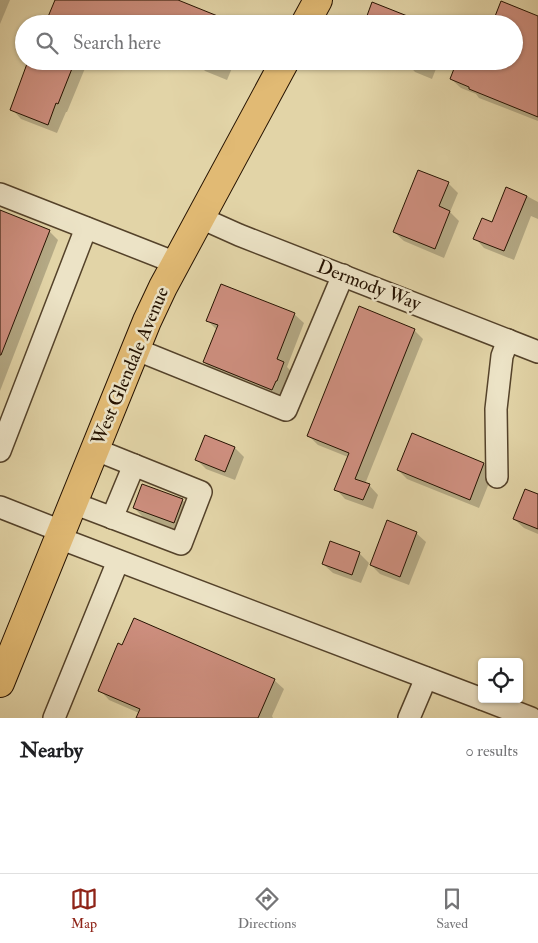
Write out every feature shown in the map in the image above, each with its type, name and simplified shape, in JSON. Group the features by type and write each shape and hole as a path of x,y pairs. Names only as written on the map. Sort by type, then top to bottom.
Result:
{"main road":[{"path":"310,15 318,0"},
{"name":"West Glendale Avenue","path":"0,683 147,321 176,263 280,70"}],"street":[{"path":"0,194 176,263"},
{"name":"Dermody Way","path":"201,218 538,352"},
{"path":"0,451 86,228"},
{"path":"135,349 286,410 343,275"},
{"path":"497,477 496,409 502,356 508,340"},
{"path":"72,503 181,544 201,492 94,449"},
{"path":"112,518 134,464"},
{"path":"0,507 118,561 478,698"},
{"path":"54,718 118,561"},
{"path":"409,718 426,678"},
{"path":"493,703 532,718 538,710"}],"building":[{"path":"55,0 178,0 215,15 49,15"},
{"path":"501,1 538,16 538,117 469,89 469,87 450,79 454,70 523,70 523,15 496,15"},
{"path":"372,2 405,15 367,15"},
{"path":"25,70 71,70 48,125 10,110"},
{"path":"418,170 449,182 439,206 450,211 435,249 393,232"},
{"path":"506,187 527,196 504,251 473,239 482,218 492,222"},
{"path":"0,210 50,230 1,355 0,355"},
{"path":"221,284 295,313 277,359 284,362 272,390 203,362 218,325 206,321"},
{"path":"359,306 415,329 355,479 370,484 363,500 334,490 349,453 307,436"},
{"path":"412,433 484,463 470,500 397,470"},
{"path":"205,435 235,447 225,472 195,460"},
{"path":"142,484 183,499 174,523 133,508"},
{"path":"525,489 538,494 538,529 513,519"},
{"path":"387,520 417,532 400,577 370,565"},
{"path":"330,541 360,552 352,575 322,564"},
{"path":"134,618 275,679 258,718 136,718 140,709 98,691 118,643 122,645"}]}
